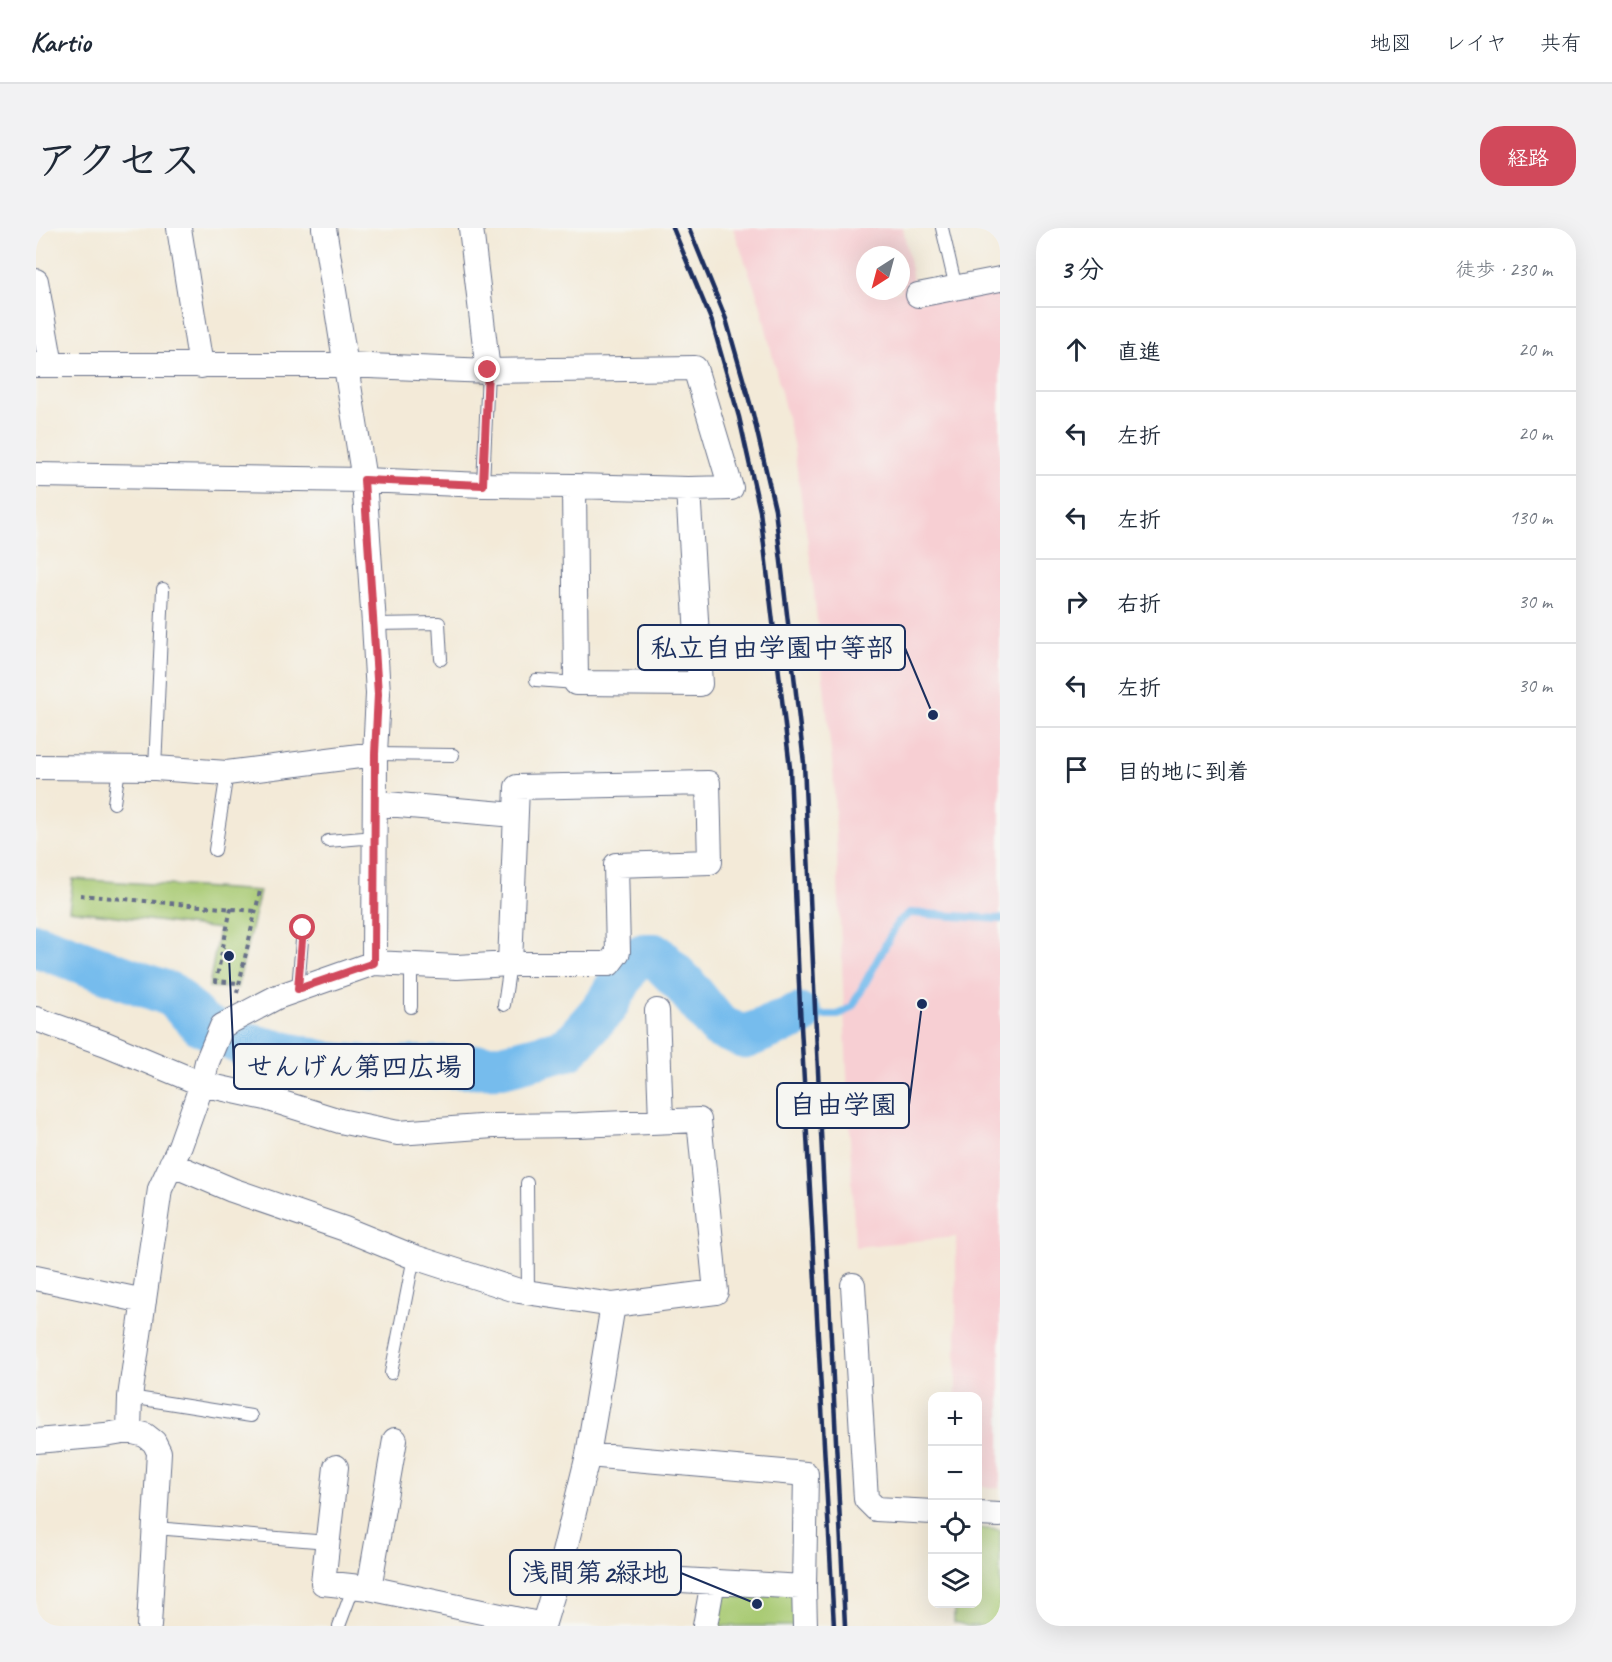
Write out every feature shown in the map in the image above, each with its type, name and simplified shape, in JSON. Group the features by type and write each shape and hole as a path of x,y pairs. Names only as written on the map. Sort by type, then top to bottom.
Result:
{"street":[{"path":"179,228 201,366"},
{"path":"324,228 364,480 374,624 378,694 375,754 374,963"},
{"path":"471,228 488,370"},
{"path":"918,295 1000,279"},
{"path":"36,281 44,365 346,365 488,370 695,368 731,488 688,489 364,480 36,475"},
{"path":"574,486 576,683 700,684 688,489"},
{"path":"36,764 227,773 375,754"},
{"path":"129,1431 130,1397 160,1189 222,1026 277,997 374,963 457,967 510,964 609,964 618,952 616,865 710,862 708,783 518,788 510,964"},
{"path":"375,802 515,815"},
{"path":"657,1011 661,1120"},
{"path":"36,1019 106,1044 205,1073 266,1098 340,1122 398,1133 493,1126 578,1125 699,1119 716,1292 613,1305 519,1291 414,1257 345,1229 232,1191 171,1164"},
{"path":"36,1278 144,1301"},
{"path":"853,1285 866,1499 876,1509 928,1512"},
{"path":"336,1467 323,1583 362,1587 543,1625 559,1573 588,1455 613,1305"},
{"path":"36,1441 129,1431 145,1435 154,1442 159,1452 149,1626"},
{"path":"362,1587 395,1440"},
{"path":"588,1455 806,1474 805,1626"},
{"path":"982,1514 1000,1515"},
{"path":"559,1573 804,1587"},
{"path":"705,1626 713,1581"}],"lane":[{"path":"942,228 956,288"},
{"path":"483,485 488,370"},
{"path":"155,768 163,589"},
{"path":"374,624 439,623 441,659"},
{"path":"536,680 576,683"},
{"path":"375,754 453,755"},
{"path":"114,802 119,769"},
{"path":"215,850 227,773"},
{"path":"328,841 375,837"},
{"path":"298,989 303,928"},
{"path":"504,1005 510,964"},
{"path":"411,965 411,1006"},
{"path":"527,1183 528,1292"},
{"path":"391,1373 414,1257"},
{"path":"130,1397 251,1416"},
{"path":"155,1528 328,1542"},
{"path":"339,1626 362,1587"}],"path":[{"path":"237,1018 238,983 260,891"},
{"path":"80,895 255,910"},
{"path":"231,908 216,981 238,983"}],"shaded area":[{"path":"733,228 903,228 906,246 856,246 856,300 910,300 910,265 917,302 1000,285 1000,1488 982,1486 982,1392 956,1392 956,1237 855,1247 833,771 811,564 793,443 760,303"}],"green space":[{"path":"73,879 260,891 237,988 209,987 219,929 69,910"},
{"path":"982,1528 1000,1530 1000,1626 968,1626 954,1622 954,1608 982,1608"},
{"path":"713,1581 804,1587 805,1626 705,1626"}],"waterway":[{"path":"800,1015 838,1015 852,1007 898,922 910,913 1000,919"},
{"path":"36,945 172,995 201,1024 243,1044 330,1064 379,1068 502,1066 568,1049 606,1006 631,961 644,955 655,955 684,984 719,1027 745,1037 800,1015"}],"railway":[{"path":"673,228 712,322 739,417 760,511 790,768 800,1008 834,1626"},
{"path":"689,228 726,319 753,414 775,509 804,763 845,1626"}],"place":[{"name":"私立自由学園中等部","path":"933,715"},
{"name":"せんげん第四広場","path":"229,956"},
{"name":"自由学園","path":"922,1004"},
{"name":"浅間第2緑地","path":"757,1604"}],"route":[{"path":"303,928 298,989 374,963 375,754 378,694 364,480 483,485 488,370"}]}
